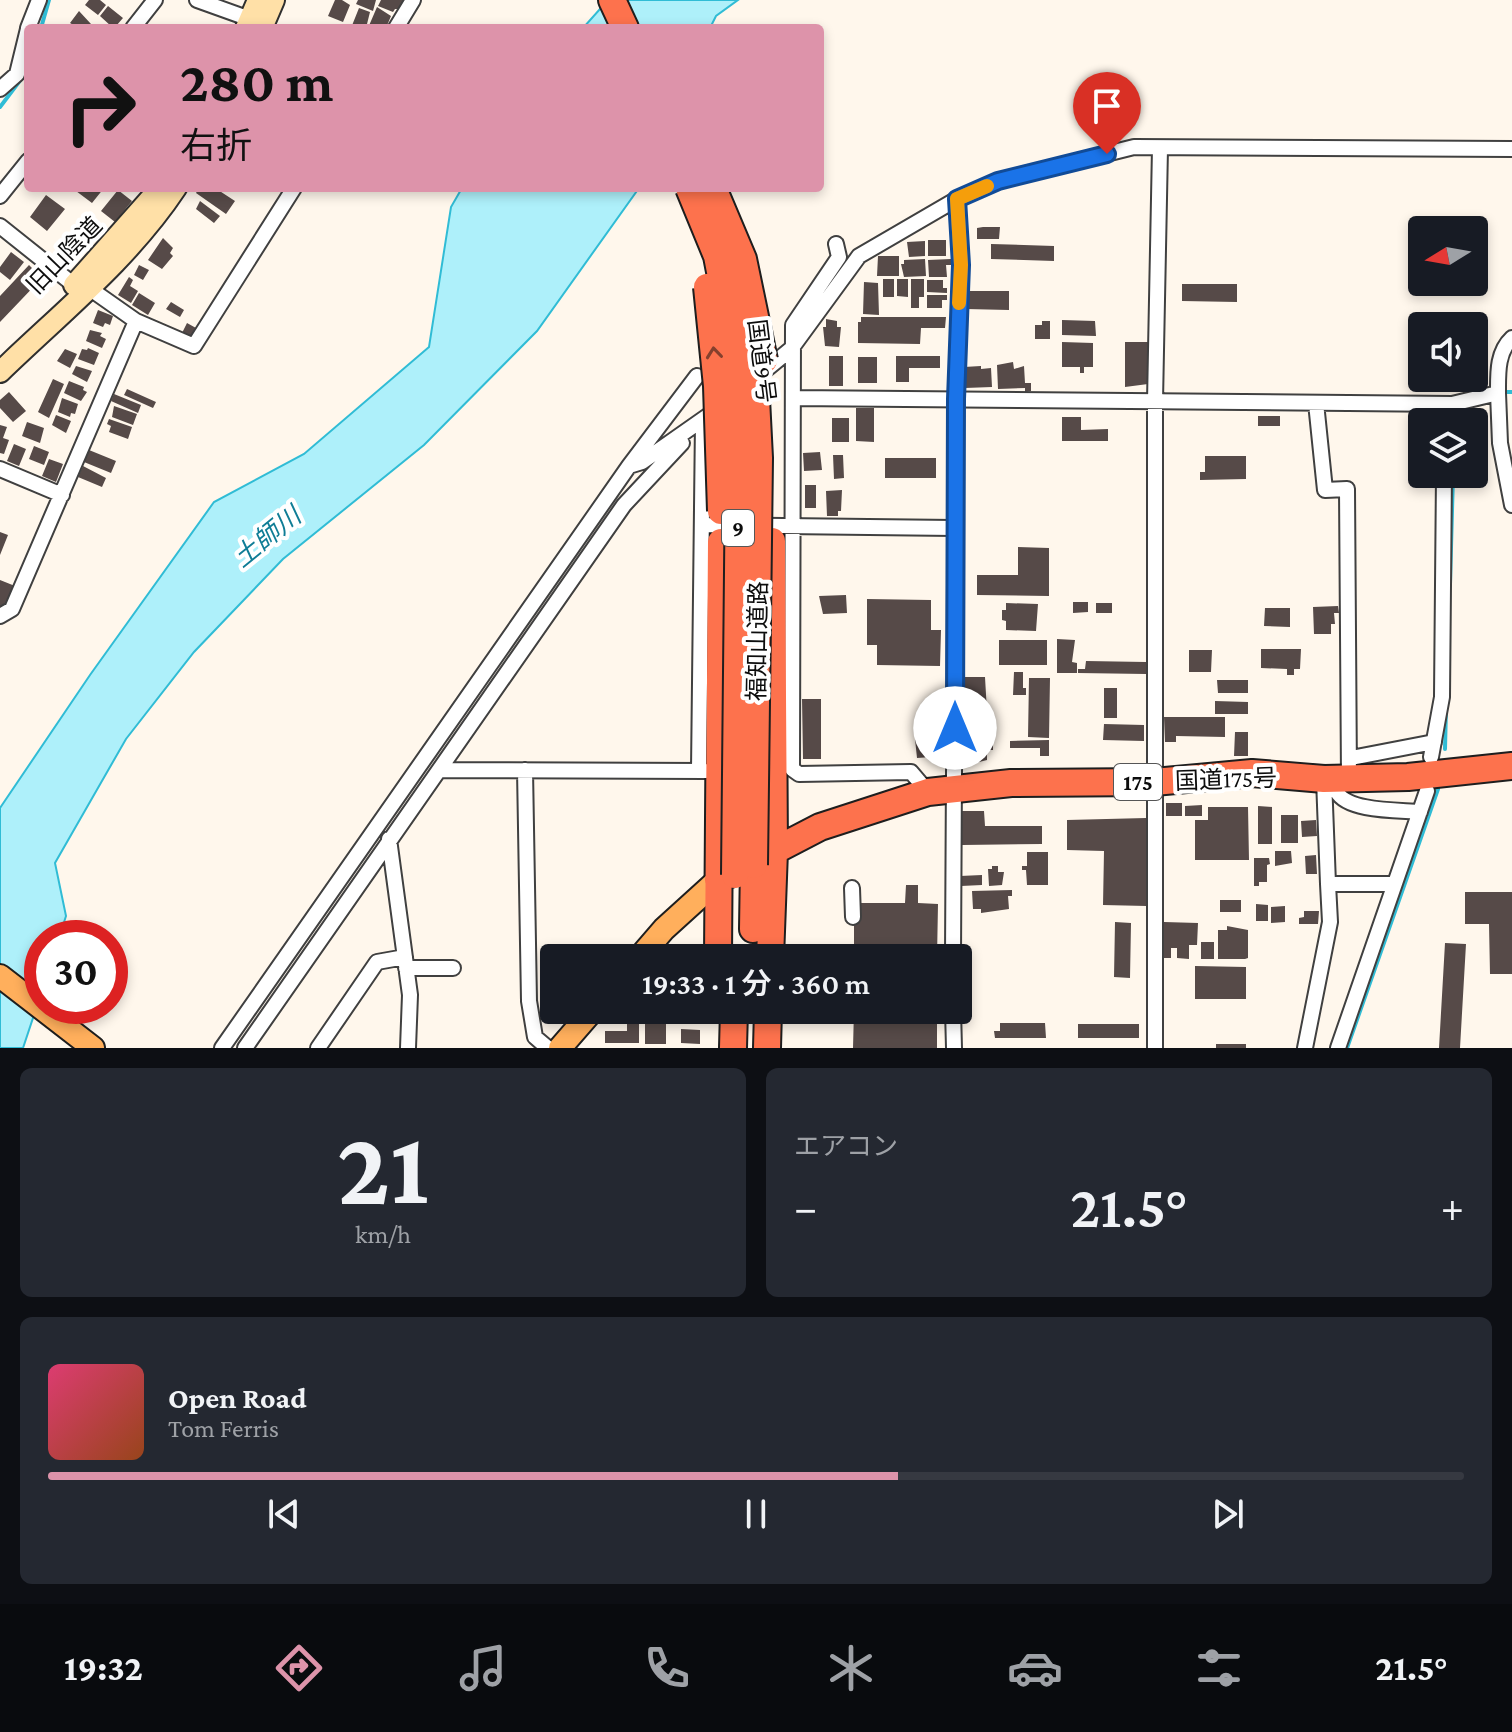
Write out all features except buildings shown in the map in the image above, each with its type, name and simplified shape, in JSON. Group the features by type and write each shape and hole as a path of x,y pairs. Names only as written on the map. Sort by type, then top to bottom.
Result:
{"highway":[{"path":"602,0 613,24"},
{"path":"612,0 623,24"},
{"name":"9","path":"677,192 699,246 708,296 717,386 711,534 709,771 720,846 718,944"},
{"name":"福知山道路","path":"691,192 717,256 733,339 736,378 739,471 734,944"},
{"name":"福知山道路","path":"704,192 730,254 755,379 759,458 753,944"},
{"name":"国道9号","path":"715,192 743,259 761,338 768,389 774,851"},
{"name":"国道175号","path":"718,880 798,837 855,813 940,790 1011,783 1154,782 1252,773 1432,776 1512,766"},
{"name":"9","path":"771,944 774,851"},
{"path":"717,1024 717,1048"},
{"path":"733,1048 734,1024"},
{"path":"752,1024 752,1048"},
{"path":"767,1048 768,1024"}],"main road":[{"path":"651,944 718,880"},
{"path":"0,976 93,1048"},
{"path":"560,1048 581,1024"}],"street":[{"path":"30,24 39,0"},
{"path":"136,24 155,0"},
{"path":"197,0 254,19 274,0"},
{"path":"398,24 413,0"},
{"path":"0,89 17,74 24,45"},
{"path":"629,466 642,462 703,421 791,349 859,256 957,199 998,181 1134,147 1512,149"},
{"path":"1155,1048 1155,401 1160,148"},
{"path":"0,196 24,166"},
{"name":"旧山陰道","path":"0,353 82,286 157,192"},
{"path":"0,372 82,286 159,214 173,192"},
{"path":"0,226 136,321 194,346 291,192"},
{"path":"952,944 940,790 955,756 954,528 961,265 957,199"},
{"path":"836,244 839,257 793,325 792,769 799,774 911,772 940,790"},
{"path":"0,616 12,609 136,321"},
{"path":"1512,338 1498,366 1500,443 1512,505"},
{"path":"222,1048 629,466 697,376"},
{"path":"794,398 1452,404 1498,393"},
{"path":"1305,1048 1330,922 1328,884 1340,774 1347,489 1325,490 1316,403"},
{"path":"1451,408 1452,404"},
{"path":"703,421 711,534 794,526 954,528"},
{"path":"245,1048 624,505 703,421"},
{"path":"0,469 62,495"},
{"path":"1340,774 1433,749 1442,697 1444,488"},
{"path":"439,770 709,771"},
{"path":"525,770 529,1001 535,1037 548,1048"},
{"path":"1340,774 1337,792 1346,801 1363,807 1420,812"},
{"path":"1338,1048 1427,791"},
{"path":"389,839 410,995 408,1048"},
{"path":"1328,884 1394,884"},
{"path":"852,888 853,917"},
{"path":"318,1048 377,962 453,968"},
{"path":"953,1024 954,1048"}],"water":[{"path":"608,0 738,0 716,16 712,24 587,24"},
{"name":"土師川","path":"460,192 636,192 537,331 424,445 283,559 194,652 126,739 55,863 65,920 24,920 24,1024 31,1024 23,1048 0,1048 0,808 90,675 214,502 304,454 429,347 451,207"}],"waterway":[{"path":"42,24 49,0"},
{"path":"0,107 24,75"},
{"path":"1506,392 1512,392"},
{"path":"1450,584 1453,488"},
{"path":"1445,749 1446,708"},
{"path":"1347,1048 1438,789"}],"slow traffic":[{"path":"959,303 961,265 957,199 987,186"}],"route":[{"path":"955,728 954,528 961,265 957,199 998,181 1107,154"}]}
